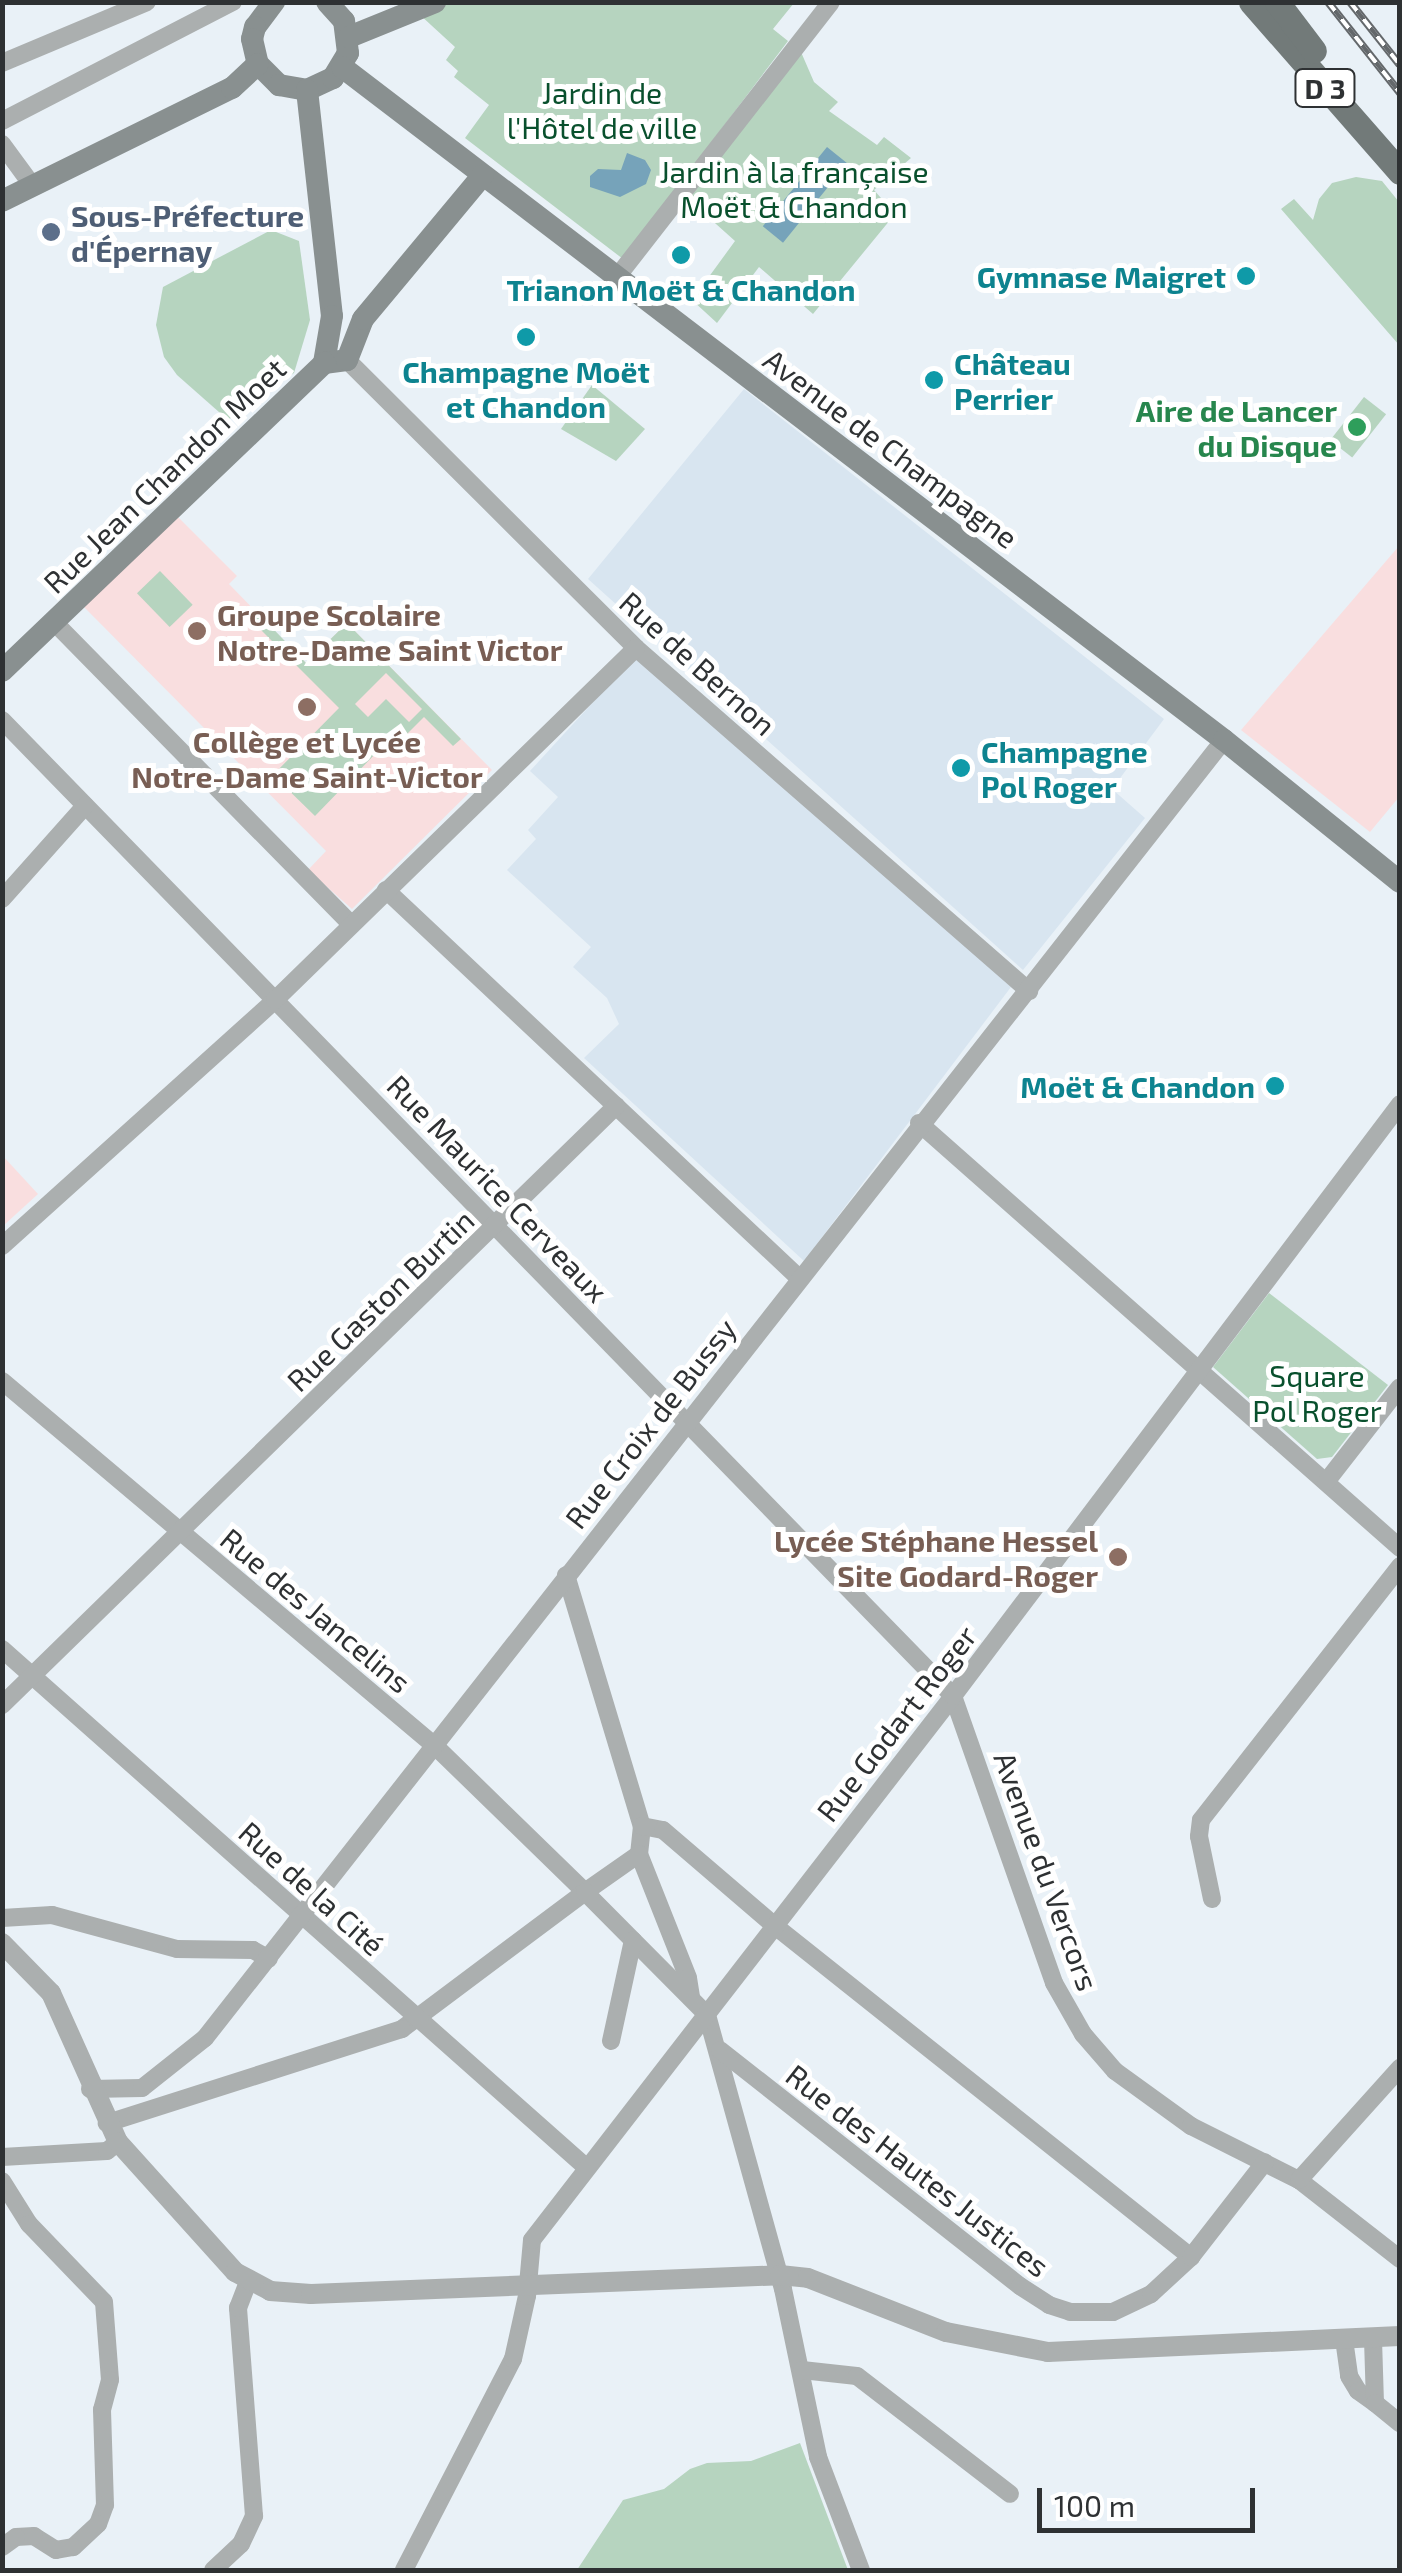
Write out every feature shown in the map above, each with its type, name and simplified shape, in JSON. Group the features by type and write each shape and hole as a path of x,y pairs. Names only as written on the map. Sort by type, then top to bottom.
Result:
{"main road":[{"path":"259,7 252,40 258,64 279,85 307,90 321,86 342,67 349,37 344,22 327,2"},
{"path":"349,37 435,2"},
{"name":"D 3","path":"1251,2 1400,172"},
{"name":"D 3","path":"1278,2 1338,84 1377,147"},
{"path":"2,201 232,88 258,64"},
{"name":"Avenue de Champagne","path":"342,67 1224,740 1400,882"},
{"path":"307,90 335,362"},
{"name":"Rue Jean Chandon Moet","path":"2,672 335,362 363,319 483,175"},
{"path":"332,316 363,319"}],"street":[{"path":"2,62 147,2"},
{"path":"2,121 232,2"},
{"path":"617,277 831,2"},
{"path":"2,144 32,184"},
{"name":"Rue de Bernon","path":"335,362 636,648 1028,991"},
{"path":"54,622 350,924"},
{"path":"2,1246 274,1000 636,648"},
{"name":"Rue Maurice Cerveaux","path":"2,720 953,1696"},
{"name":"Rue Croix de Bussy","path":"90,2089 130,2091 156,2079 205,2038 798,1277 1224,740"},
{"path":"2,899 85,806"},
{"path":"386,890 798,1277"},
{"name":"Rue Godart Roger","path":"404,2570 512,2359 532,2240 953,1696 1400,1104"},
{"name":"Rue Gaston Burtin","path":"2,1705 616,1106"},
{"path":"919,1123 1400,1548"},
{"name":"Rue des Jancelins","path":"2,1381 434,1746 707,2014"},
{"path":"1326,1482 1400,1386"},
{"path":"1212,1899 1199,1836 1201,1820 1400,1566"},
{"path":"566,1575 642,1826 639,1854 688,1978 691,1998"},
{"name":"Rue de la Cité","path":"2,1649 587,2168"},
{"name":"Avenue du Vercors","path":"953,1696 1042,1955 1073,2018 1098,2052 1136,2089 1191,2126 1299,2180 1400,2259"},
{"path":"642,1826 663,1830 775,1926 1191,2257"},
{"path":"108,2123 402,2029 639,1854"},
{"path":"2,1918 9,1914 52,1915 177,1949 253,1950 270,1959"},
{"path":"611,2041 633,1940"},
{"path":"2,1944 50,1993 90,2089 118,2142 234,2272 270,2291 295,2294 780,2274 808,2278 946,2332 1048,2352 1400,2336"},
{"path":"707,2014 780,2274 824,2478 861,2570"},
{"name":"Rue des Hautes Justices","path":"720,2050 1049,2305 1083,2314 1124,2309 1151,2294 1191,2257 1266,2162"},
{"path":"1299,2180 1400,2068"},
{"path":"2,2158 108,2152 118,2142"},
{"path":"2,2180 29,2224 104,2302 110,2380 102,2410 105,2505 98,2524 73,2547 56,2550 34,2536 16,2538 2,2548"},
{"path":"213,2570 241,2544 254,2516 238,2308 248,2280"},
{"path":"1372,2338 1375,2403"},
{"path":"1344,2339 1349,2376 1358,2391 1400,2423"},
{"path":"802,2370 856,2376 1010,2494"}],"shaded area":[{"path":"744,389 1164,719 1112,789 1145,818 1023,970 588,579"},
{"name":"Collège et Lycée Notre-Dame Saint-Victor","path":"177,516 237,576 229,584 306,663 347,623 492,770 352,909 308,870 326,851 84,607"},
{"path":"1399,546 1399,797 1370,832 1241,730"},
{"path":"639,652 1011,987 804,1261 584,1058 619,1024 607,998 573,967 591,947 507,870 536,839 528,830 558,797 530,771"},
{"path":"2,1155 38,1194 3,1226 2,1226"}],"green space":[{"name":"Jardin de l'Hôtel de ville","path":"454,2 794,3 773,29 788,41 623,259 465,138 489,105 454,77 458,71 446,60 455,47 419,14"},
{"name":"Jardin à la française Moët & Chandon","path":"801,52 814,82 838,102 829,111 877,145 884,137 911,158 874,190 895,214 813,314 759,267 717,323 692,300 735,241 687,198"},
{"path":"1356,177 1382,181 1399,202 1399,345 1281,209 1294,199 1313,220 1319,199 1332,183"},
{"path":"271,230 299,241 310,320 294,373 228,420 177,375 164,357 156,325 163,287"},
{"path":"592,385 645,429 616,461 561,429"},
{"name":"Aire de Lancer du Disque","path":"1364,397 1386,414 1352,458 1330,440"},
{"path":"160,571 193,605 170,627 137,593"},
{"path":"257,612 306,663 347,623 461,739 453,746 424,717 386,755 380,749 315,816 273,775 339,708 250,619","holes":["386,673 422,709 409,722 386,699 368,717 355,704"]},
{"name":"Square Pol Roger","path":"1269,1293 1388,1385 1332,1457 1317,1459 1213,1367"},
{"path":"800,2443 848,2570 577,2570 623,2500 664,2489 690,2469 707,2463 751,2461"}],"water":[{"path":"827,147 847,163 783,243 763,226"},
{"path":"627,153 645,160 651,170 646,184 620,197 590,187 590,176 598,169 621,170"}],"railway":[{"path":"1328,2 1400,93"},
{"path":"1350,2 1400,65"}],"place":[{"name":"Sous-Préfecture d'Épernay","path":"51,232"},
{"name":"Trianon Moët & Chandon","path":"681,255"},
{"name":"Gymnase Maigret","path":"1246,276"},
{"name":"Champagne Moët et Chandon","path":"526,337"},
{"name":"Château Perrier","path":"934,380"},
{"name":"Aire de Lancer du Disque","path":"1357,427"},
{"name":"Groupe Scolaire Notre-Dame Saint Victor","path":"197,631"},
{"name":"Collège et Lycée Notre-Dame Saint-Victor","path":"307,707"},
{"name":"Champagne Pol Roger","path":"961,768"},
{"name":"Moёt & Chandon","path":"1275,1086"},
{"name":"Lycée Stéphane Hessel Site Godard-Roger","path":"1118,1557"}]}
